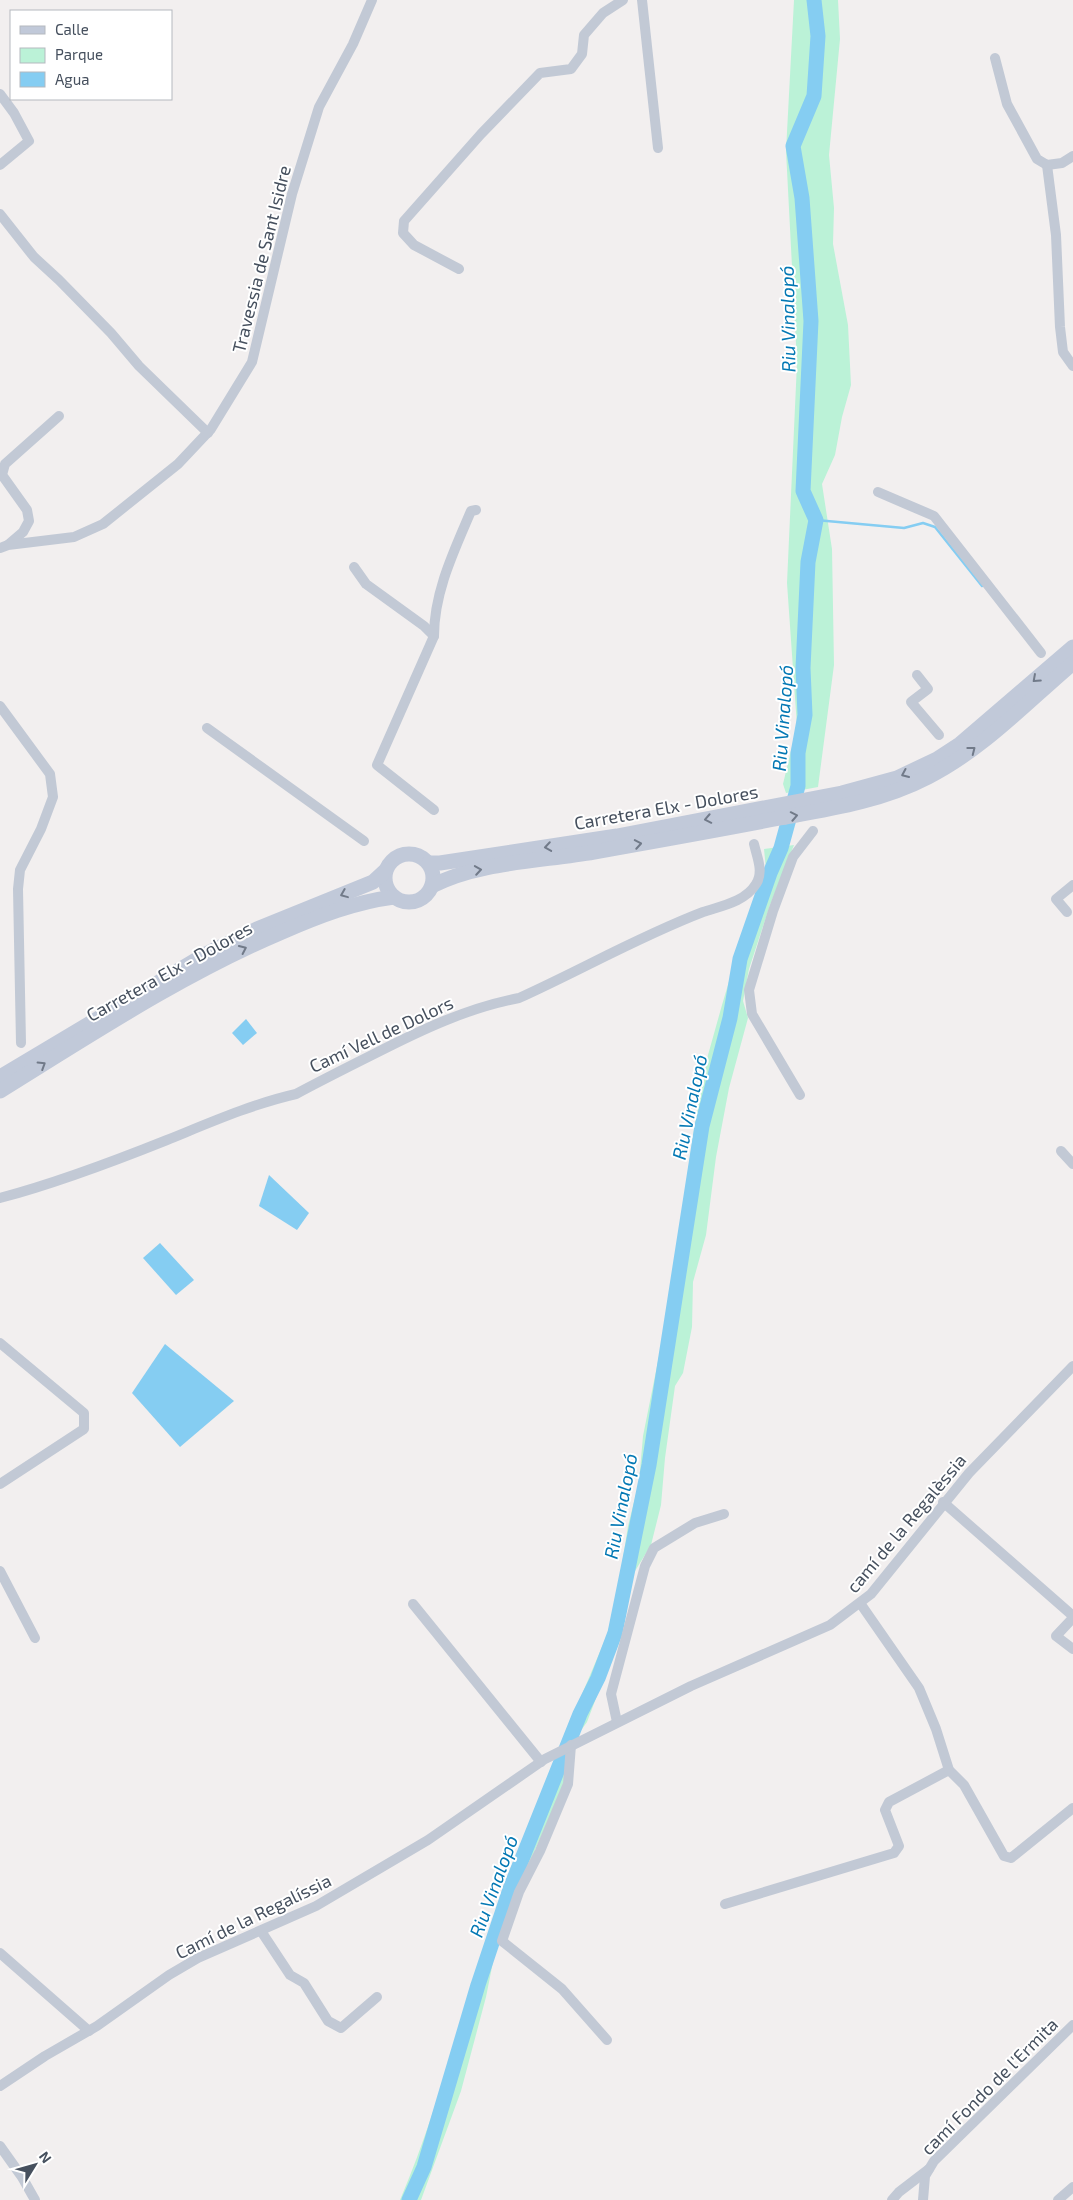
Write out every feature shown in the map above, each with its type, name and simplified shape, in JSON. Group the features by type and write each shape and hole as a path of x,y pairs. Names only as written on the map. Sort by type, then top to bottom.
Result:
{"main road":[{"name":"Carretera Elx - Dolores","path":"829,802 880,784 937,759 977,730 1073,647"},
{"name":"Carretera Elx - Dolores","path":"432,886 464,873 569,856 829,802 885,795 947,767 985,740 1073,663"},
{"name":"Carretera Elx - Dolores","path":"429,863 440,864 756,816"},
{"path":"402,854 415,855 429,863 433,877 432,886 428,894 415,901 408,902 394,897 387,888 386,870 396,857 402,854"},
{"name":"Carretera Elx - Dolores","path":"0,1077 206,954 257,929 368,885 386,870"},
{"name":"Carretera Elx - Dolores","path":"0,1091 174,985 222,959 263,939 336,910 366,901 394,897"}],"street":[{"name":"Travessia de Sant Isidre","path":"4,546 74,537 103,524 178,464 208,433 252,362 292,194 319,107 353,44 372,0"},
{"path":"459,269 414,245 404,233 404,221 482,134 540,74 571,70 582,54 584,34 603,14 623,0"},
{"path":"642,0 658,148"},
{"path":"995,58 1007,104 1037,159 1047,165 1062,163 1073,156"},
{"path":"0,94 14,113 29,141 0,165"},
{"path":"1047,165 1056,234 1063,352 1073,366"},
{"path":"0,214 34,257 111,333 139,366 208,433"},
{"path":"4,546 23,532 30,521 27,510 2,475 5,464 59,416"},
{"path":"878,492 934,516 1041,653"},
{"path":"434,810 377,765 434,636 434,623 445,572 471,511 476,510"},
{"path":"354,567 366,584 424,626 434,636"},
{"path":"917,675 928,689 910,702 939,735"},
{"path":"0,706 50,774 53,797 41,828 20,870 18,889 21,1043"},
{"path":"207,728 364,841"},
{"path":"800,1095 752,1014 749,990 773,910 793,857 813,831"},
{"name":"Camí Vell de Dolors","path":"0,1198 47,1186 98,1168 224,1117 276,1098 296,1094 417,1032 463,1013 497,1002 519,998 663,928 746,895 756,884 760,870 754,844"},
{"path":"1067,912 1056,899 1073,885"},
{"path":"1061,1152 1073,1164"},
{"path":"0,1342 84,1413 84,1430 0,1484"},
{"name":"camí de la Regalèssia","path":"574,1744 691,1686 830,1624 860,1603 870,1594 968,1472 1073,1366"},
{"path":"943,1502 1073,1617 1056,1636 1073,1650"},
{"path":"617,1722 611,1694 645,1566 654,1548 695,1523 724,1514"},
{"path":"0,1571 35,1638"},
{"path":"860,1603 919,1688 936,1730 949,1770 964,1784 1004,1856 1011,1858 1073,1808"},
{"path":"413,1604 543,1761"},
{"path":"574,1744 568,1784 540,1851 519,1892 502,1941 562,1989 607,2040"},
{"name":"Camí de la Regalíssia","path":"0,2086 89,2031 169,1975 198,1958 316,1906 428,1840 543,1761 574,1744"},
{"path":"725,1904 894,1853 899,1846 886,1810 888,1802 949,1770"},
{"path":"261,1931 290,1975 304,1983 328,2021 341,2028 377,1997"},
{"path":"0,1952 89,2031"},
{"name":"camí Fondo de l'Ermita","path":"923,2200 925,2176 934,2161 1073,2025"},
{"path":"0,2146 22,2177 35,2200"},
{"path":"892,2200 929,2169"},
{"path":"1058,2200 1073,2187"}],"green space":[{"path":"794,0 838,0 840,39 829,155 834,208 833,244 848,325 851,385 842,417 835,455 822,484 832,549 834,665 818,787 786,793 783,784 797,726 787,583 797,363 786,151"},
{"path":"794,845 770,905 749,969 743,1001 748,1018 729,1088 716,1157 706,1235 693,1282 692,1327 683,1373 675,1386 665,1458 661,1505 651,1545 632,1576 629,1599 618,1640 587,1722 582,1729 566,1736 607,1635 617,1596 628,1526 639,1482 643,1436 667,1316 695,1123 708,1055 741,941 766,869 764,849"},
{"path":"565,1758 564,1786 529,1863 497,1942 486,1997 461,2091 421,2200 400,2200 438,2098 491,1925 505,1886 552,1769"}],"water":[{"path":"246,1019 257,1033 243,1045 232,1033"},
{"path":"269,1175 309,1213 297,1230 259,1206"},
{"path":"160,1243 194,1280 176,1295 143,1258"},
{"path":"165,1344 234,1401 180,1447 132,1393"}],"waterway":[{"name":"Riu Vinalopó","path":"409,2200 424,2167 478,1985 510,1889 580,1714 598,1678 615,1633 649,1465 702,1126 730,1018 740,959 770,873 781,848 798,786 798,753 805,715 803,668 808,562 816,520 803,491 811,321 802,198 793,146 814,96 818,36 814,0"},
{"path":"816,520 904,528 923,523 935,527 982,586"}]}
